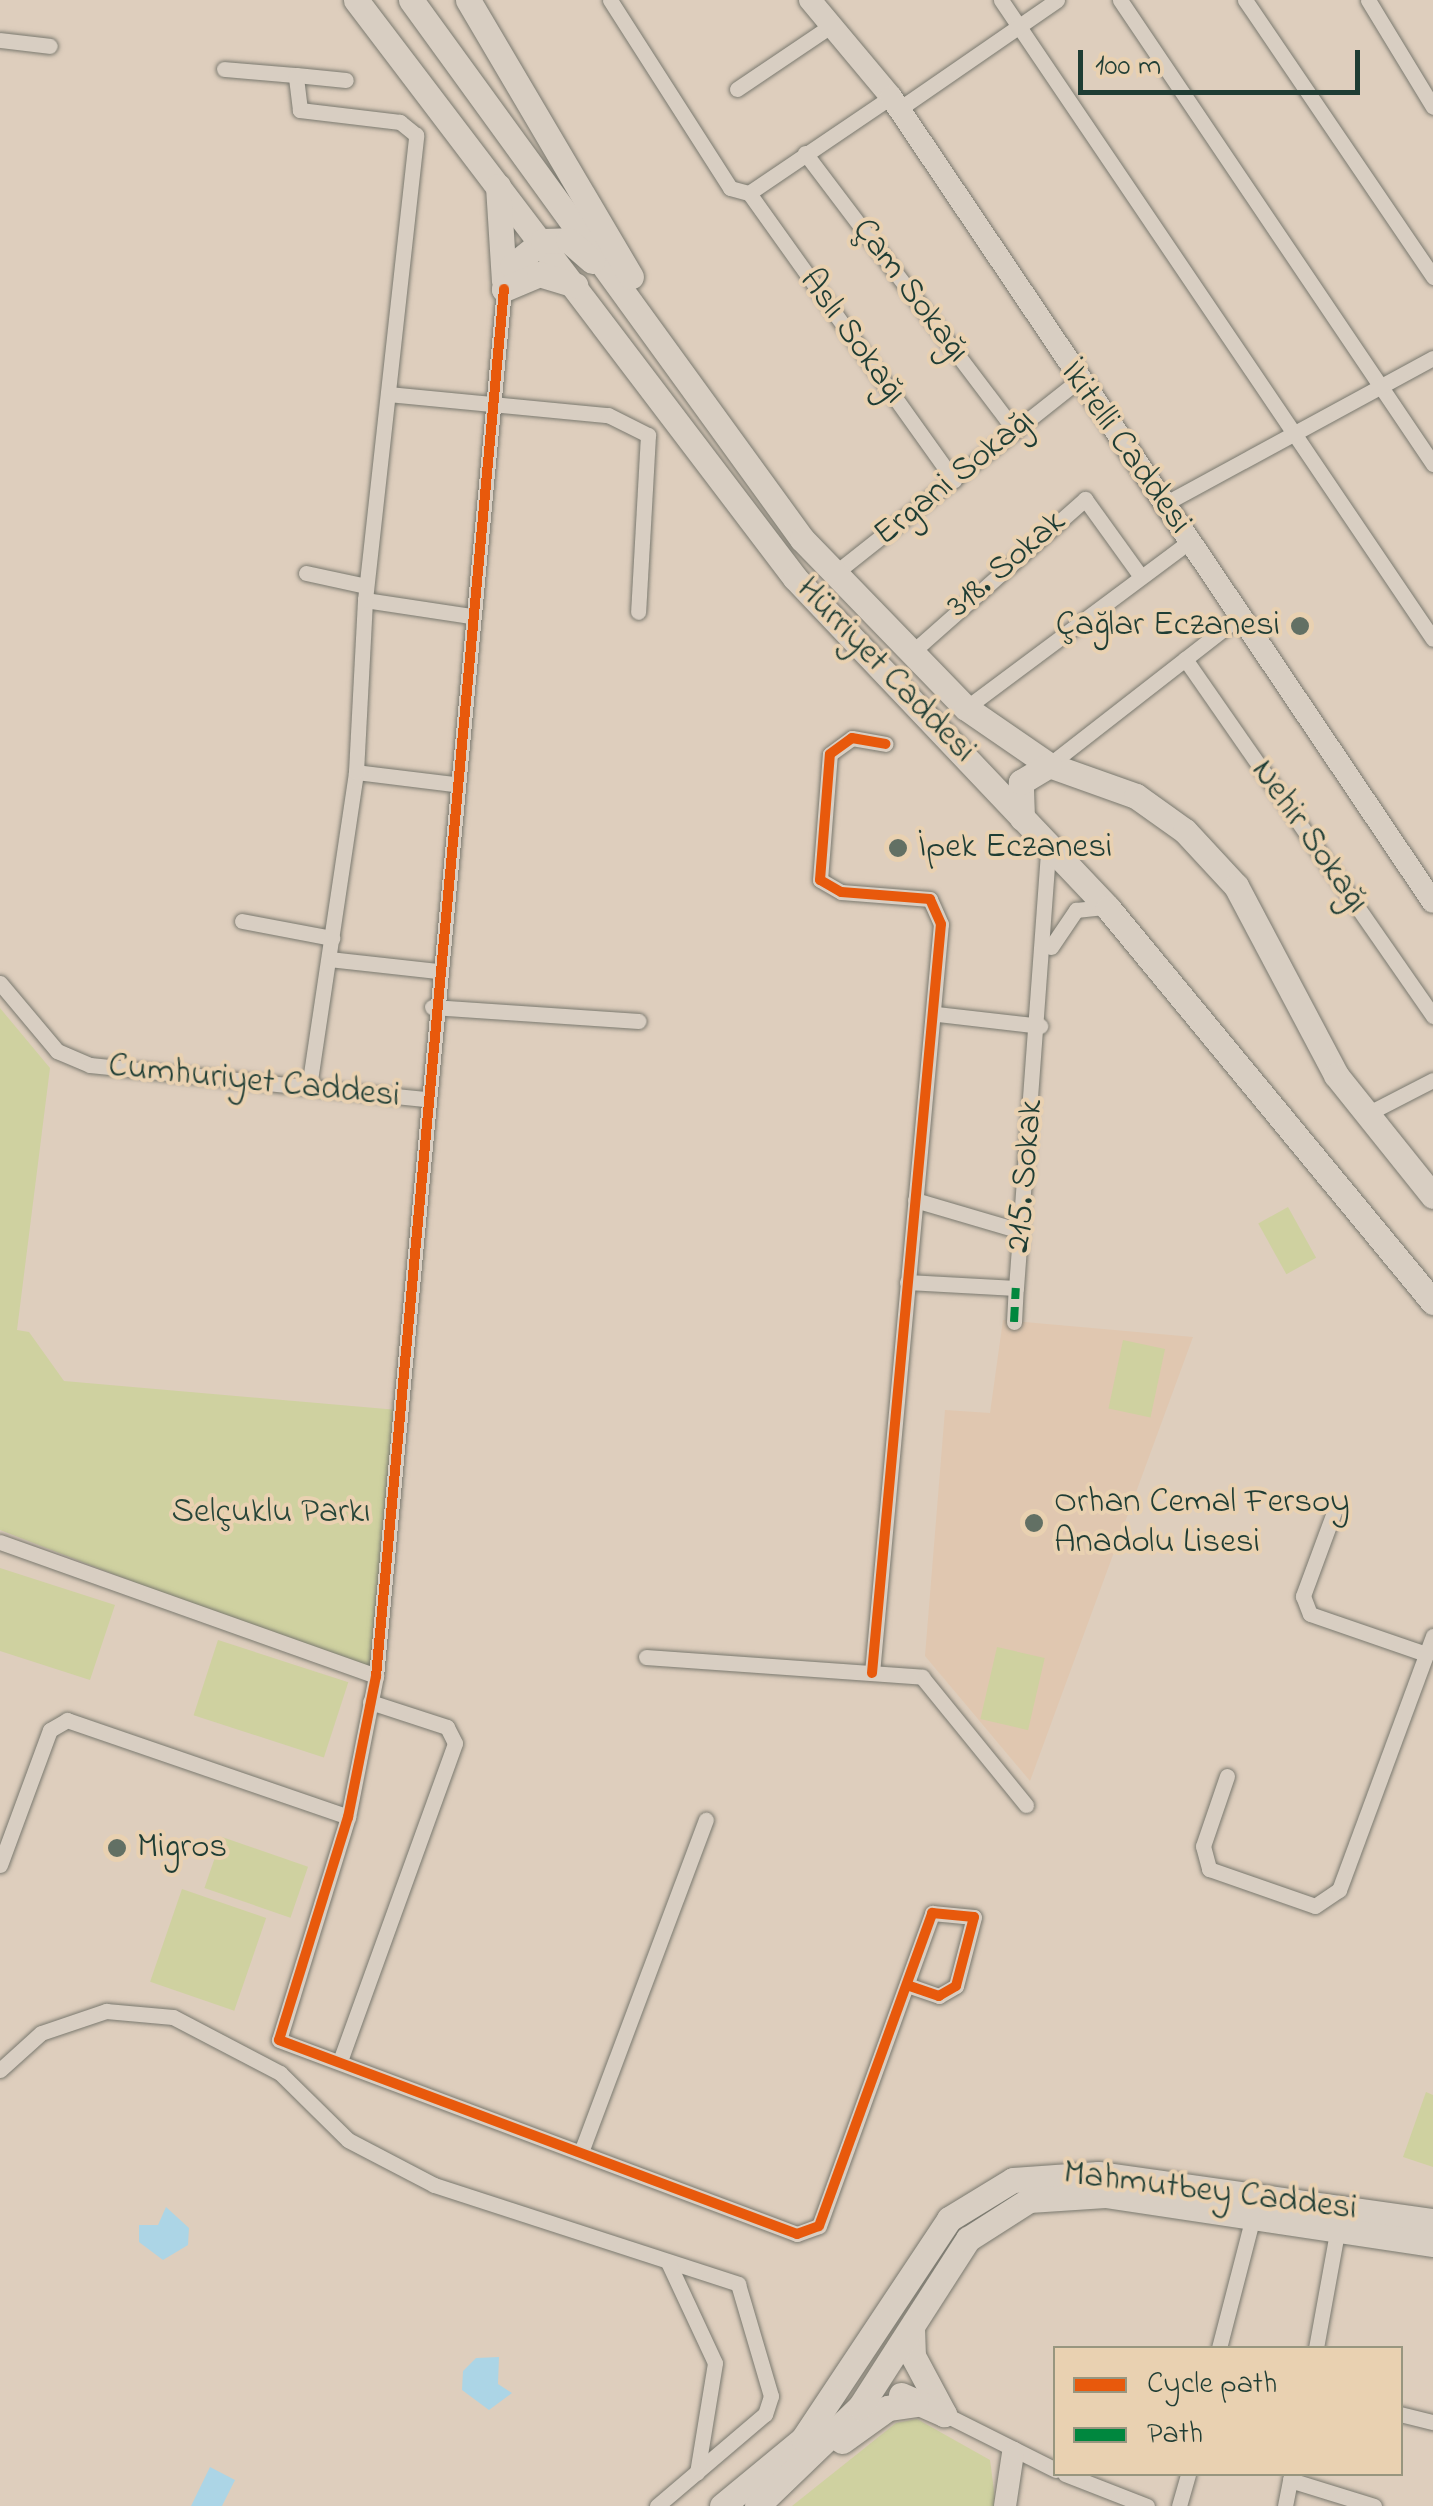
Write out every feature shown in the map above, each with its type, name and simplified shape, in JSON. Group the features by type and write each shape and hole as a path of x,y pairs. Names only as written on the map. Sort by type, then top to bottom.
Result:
{"main road":[{"name":"Hürriyet Caddesi","path":"412,0 651,335 834,574 966,708 1048,765 1136,796 1184,830 1236,886 1336,1075 1433,1196"},
{"path":"468,0 572,165 679,370"},
{"name":"İkitelli Caddesi","path":"810,0 895,103 1076,382 1166,503 1238,618 1433,902"},
{"name":"Hürriyet Caddesi","path":"358,5 544,241 795,578 1108,908 1433,1302"},
{"path":"498,186 504,290"},
{"path":"504,290 512,266 544,241 568,240 592,259 651,335"},
{"path":"504,290 539,274 575,285"},
{"path":"1022,818 1021,782 1048,765"},
{"name":"Mahmutbey Caddesi","path":"722,2506 803,2439 949,2218 976,2197 1046,2171 1433,2220"},
{"name":"Mahmutbey Caddesi","path":"757,2506 815,2456 885,2372 968,2238 1030,2200 1105,2195 1433,2244"},
{"path":"912,2328 913,2356 944,2414"},
{"path":"861,2352 944,2414"},
{"path":"885,2372 916,2404 944,2414"},
{"path":"815,2456 888,2408 916,2404"},
{"path":"1004,2506 1013,2453"}],"street":[{"name":"Aslı Sokağı","path":"610,0 730,188 749,193 954,480"},
{"path":"1001,0 1433,639"},
{"path":"749,193 805,152 895,103 1016,22 1056,0"},
{"path":"1120,0 1433,464"},
{"path":"1245,0 1433,277"},
{"path":"1368,0 1433,107"},
{"path":"737,89 829,27"},
{"path":"0,40 50,46"},
{"path":"224,69 346,80"},
{"path":"296,75 300,110 400,122 416,135 366,593 356,772 308,1088"},
{"name":"Çam Sokağı","path":"805,152 1014,429"},
{"path":"504,290 422,1099 376,1676 348,1817 279,2040 797,2234 819,2226 932,1914 974,1917 956,1986 939,1996 908,1985"},
{"path":"1166,503 1294,430 1433,358"},
{"name":"Ergani Sokağı","path":"834,574 1076,382"},
{"path":"388,394 608,415 648,434 638,612"},
{"name":"318. Sokak","path":"910,654 1085,499 1137,571"},
{"path":"966,708 1137,571 1190,540"},
{"path":"306,573 366,593 471,616"},
{"path":"1048,765 1238,618"},
{"name":"Nehir Sokağı","path":"1185,658 1433,1016"},
{"path":"872,1673 915,1200 938,1014 939,905 827,889 820,880 830,754 852,738 885,744"},
{"path":"356,772 454,784"},
{"name":"215. Sokak","path":"907,1282 1016,1288 1047,955 1048,849"},
{"path":"1047,955 1076,910 1108,908"},
{"path":"242,921 332,938"},
{"path":"329,959 437,970"},
{"name":"Cumhuriyet Caddesi","path":"0,983 57,1051 90,1065 422,1099"},
{"path":"432,1007 639,1021"},
{"path":"938,1014 1040,1026"},
{"path":"1367,1114 1433,1080"},
{"path":"915,1200 1020,1231"},
{"path":"1014,1322 1016,1288"},
{"path":"1334,1512 1303,1596 1310,1614 1426,1654"},
{"path":"0,1542 376,1676"},
{"path":"1227,1776 1203,1846 1209,1869 1314,1906 1339,1890 1433,1636"},
{"path":"646,1656 872,1673 932,1686 1026,1805"},
{"path":"340,2061 455,1744 447,1728 370,1702"},
{"path":"0,1866 50,1730 67,1720 348,1817"},
{"path":"581,2152 706,1820"},
{"path":"0,2070 40,2033 106,2011 172,2016 280,2074 348,2140 434,2186 745,2290 772,2396 765,2414 656,2506"},
{"path":"1220,2346 1252,2217"},
{"path":"1316,2346 1337,2232"},
{"path":"668,2262 715,2363 696,2473"},
{"path":"944,2414 1013,2453 1053,2469"},
{"path":"1403,2415 1433,2422"},
{"path":"1070,2476 1147,2506"},
{"path":"1179,2506 1187,2476"},
{"path":"1285,2506 1290,2476 1374,2506"}],"shaded area":[{"name":"Orhan Cemal Fersoy Anadolu Lisesi","path":"1003,1320 1193,1337 1030,1781 925,1656 945,1410 990,1413"}],"green space":[{"name":"Selçuklu Parkı","path":"0,1008 50,1068 17,1330 29,1332 64,1381 398,1410 376,1676 0,1530"},
{"path":"1288,1207 1316,1258 1286,1274 1258,1223"},
{"path":"1123,1340 1165,1349 1151,1417 1108,1408"},
{"path":"0,1568 115,1605 90,1680 0,1651"},
{"path":"218,1640 348,1682 324,1757 194,1715"},
{"path":"997,1647 1045,1658 1028,1730 980,1719"},
{"path":"222,1837 308,1867 290,1918 204,1888"},
{"path":"182,1889 266,1918 234,2011 150,1982"},
{"path":"1426,2092 1433,2095 1433,2167 1403,2157"},
{"path":"917,2419 990,2460 996,2506 792,2506 896,2423"}],"water":[{"path":"166,2207 189,2228 188,2245 163,2260 139,2242 139,2225 158,2225"},
{"path":"499,2357 498,2384 512,2393 489,2410 462,2390 463,2371 476,2358"},
{"path":"210,2467 235,2480 222,2506 191,2506"}],"marked path":[{"path":"1014,1322 1016,1288"}],"cycle path":[{"path":"504,289 376,1676 348,1817 279,2040 797,2234 819,2226 932,1913 974,1917 956,1986 939,1996 907,1985"},
{"path":"872,1673 941,924 930,899 841,892 820,880 830,754 852,738 885,744"}],"place":[{"name":"Çağlar Eczanesi","path":"1300,626"},
{"name":"İpek Eczanesi","path":"898,848"},
{"name":"Orhan Cemal Fersoy Anadolu Lisesi","path":"1034,1523"},
{"name":"Migros","path":"117,1848"}]}
